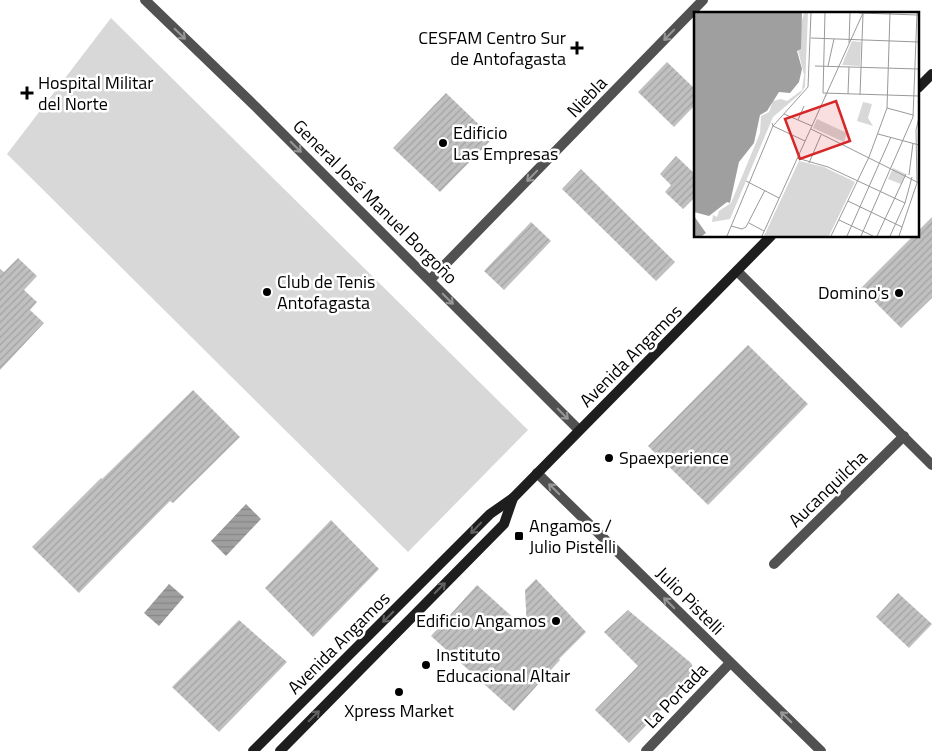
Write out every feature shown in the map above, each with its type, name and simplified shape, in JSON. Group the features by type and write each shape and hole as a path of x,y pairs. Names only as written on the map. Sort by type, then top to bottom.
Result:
{"main road":[{"path":"920,86 932,74"},
{"name":"Avenida Angamos","path":"253,751 490,514 513,498 769,238"},
{"name":"Avenida Angamos","path":"280,751 504,524 513,498"}],"street":[{"name":"General José Manuel Borgoño","path":"145,0 256,107 579,430"},
{"name":"Niebla","path":"430,280 704,0"},
{"path":"737,271 932,464"},
{"name":"Aucanquilcha","path":"774,564 904,436"},
{"name":"Julio Pistelli","path":"537,473 821,751"},
{"name":"La Portada","path":"646,751 730,663"}],"shaded area":[{"name":"Club de Tenis Antofagasta","path":"111,18 528,430 408,552 7,154"},
{"path":"246,504 261,519 226,556 211,541"},
{"path":"169,584 184,597 159,626 144,613"}],"building":[{"path":"667,62 694,88 694,106 674,127 638,92"},
{"name":"Edificio Las Empresas","path":"446,93 493,138 440,192 393,148"},
{"path":"676,156 694,173 694,198 683,209 665,192 671,185 660,174"},
{"path":"581,169 675,262 656,281 562,189"},
{"name":"Domino's","path":"932,217 932,298 901,328 861,288 911,238 920,238 920,229"},
{"path":"531,222 551,241 504,290 484,271"},
{"path":"18,258 37,276 24,290 37,302 30,310 44,323 0,370 0,269 4,272"},
{"path":"748,345 808,404 708,505 648,446"},
{"path":"193,390 240,437 173,503 170,501 79,593 32,547"},
{"path":"331,520 379,569 313,637 265,588"},
{"path":"536,579 586,632 559,659 514,711 431,636 477,585 527,630 525,590"},
{"path":"898,593 932,624 909,648 876,617"},
{"path":"628,610 691,663 696,674 629,743 595,710 638,666 604,632"},
{"path":"239,620 287,662 219,732 172,687"}],"place":[{"name":"CESFAM Centro Sur de Antofagasta","path":"577,48"},
{"name":"Hospital Militar del Norte","path":"27,93"},
{"name":"Edificio Las Empresas","path":"443,143"},
{"name":"Club de Tenis Antofagasta","path":"267,292"},
{"name":"Domino's","path":"899,293"},
{"name":"Spaexperience","path":"609,458"},
{"name":"Angamos / Julio Pistelli","path":"519,536"},
{"name":"Edificio Angamos","path":"556,621"},
{"name":"Instituto Educacional Altair","path":"426,665"},
{"name":"Xpress Market","path":"399,692"}]}
